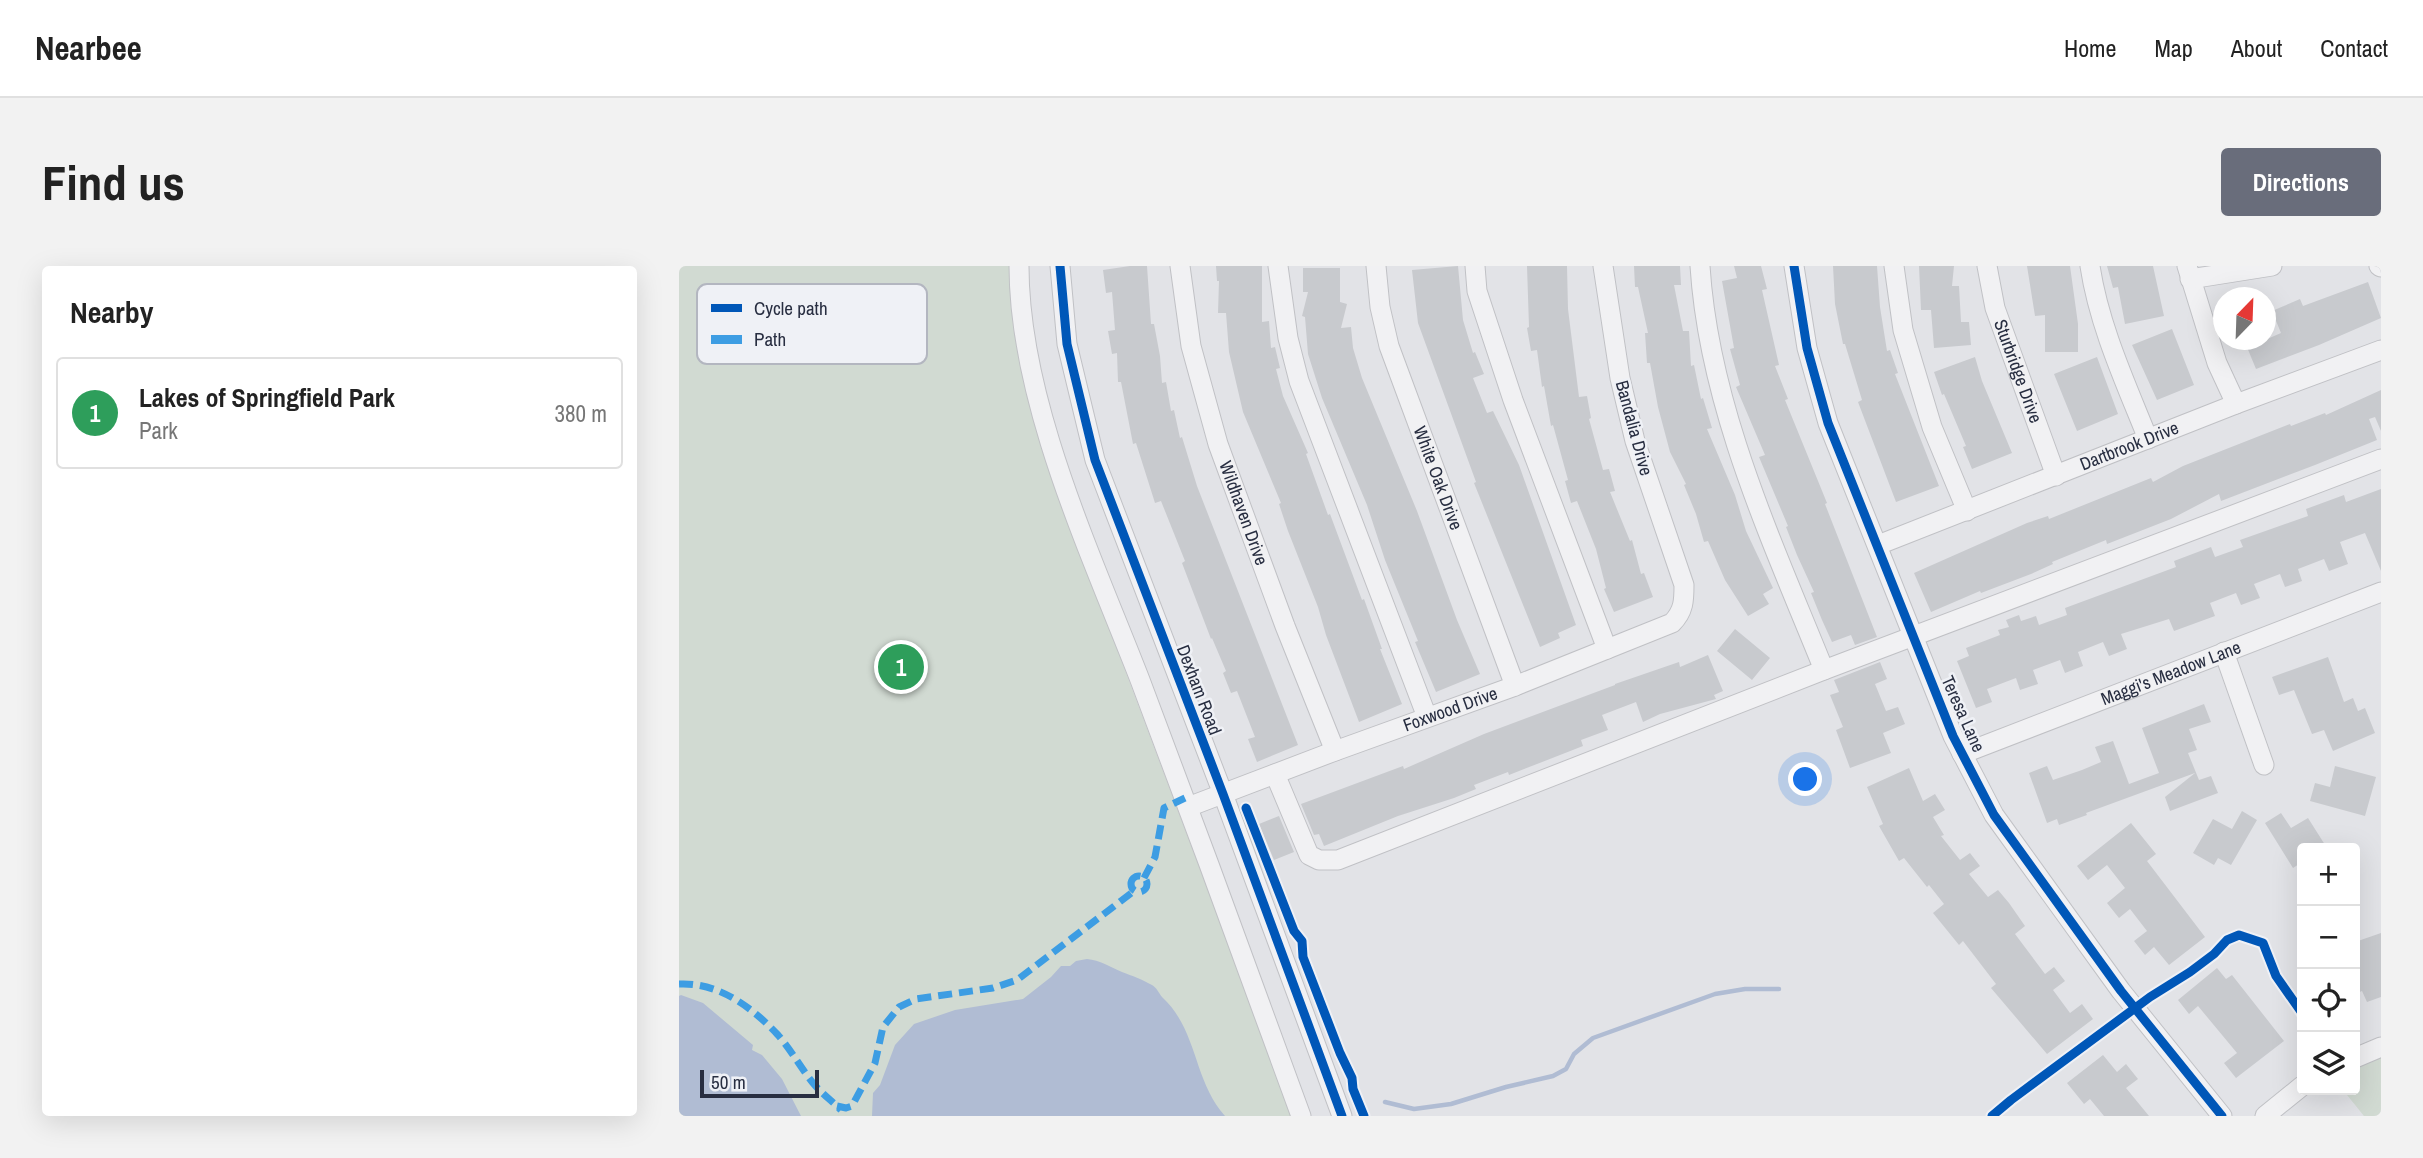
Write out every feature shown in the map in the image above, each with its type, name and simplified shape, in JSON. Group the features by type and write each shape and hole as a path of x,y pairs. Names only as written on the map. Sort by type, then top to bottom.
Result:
{"street":[{"path":"1019,266 1019,293 1040,407 1064,483 1188,807 1301,1116"},
{"name":"Dexham Road","path":"1060,266 1067,344 1095,460 1342,1116"},
{"name":"Wildhaven Drive","path":"1180,266 1191,346 1218,444 1285,626 1335,751"},
{"path":"1278,266 1288,338 1299,381 1427,718"},
{"name":"White Oak Drive","path":"1376,266 1380,307 1389,346 1515,686"},
{"path":"1475,266 1477,291 1513,400 1607,649"},
{"name":"Bandalia Drive","path":"1603,266 1619,378 1635,441 1684,585"},
{"path":"1700,266 1716,370 1735,438 1766,528 1824,670"},
{"name":"Teresa Lane","path":"1794,266 1807,348 1828,423 1962,754 2002,826 2121,991 2222,1116"},
{"path":"1894,266 1903,330 1933,427 1967,511"},
{"name":"Sturbridge Drive","path":"1987,266 1996,308 2056,476"},
{"path":"2090,266 2093,287 2120,369 2148,439"},
{"path":"2236,404 2217,363 2188,273 2273,266"},
{"name":"Dartbrook Drive","path":"1878,545 2381,350"},
{"path":"1275,774 1309,855 1319,860 1338,860 1824,670 2381,459"},
{"name":"Foxwood Drive","path":"1188,807 1515,686 1672,622 1679,616 1684,604 1684,585"},
{"name":"Maggi's Meadow Lane","path":"1962,754 2381,592"},
{"path":"2224,652 2264,765"},
{"path":"2360,1056 2381,1047"},
{"path":"2265,1116 2297,1090"}],"shaded area":[{"path":"679,266 1013,266 1067,516 1293,1116 679,1116"},
{"path":"2381,1055 2381,1116 2364,1116 2347,1095 2360,1095 2360,1065"}],"water":[{"path":"1087,959 1101,962 1156,989 1183,1024 1207,1087 1225,1116 872,1116 873,1093 880,1085 895,1045 914,1024 955,1010 1023,999 1061,966 1070,966 1076,961"},
{"path":"681,995 703,1003 753,1045 752,1050 762,1055 782,1079 801,1116 679,1116"}],"building":[{"path":"1147,266 1151,324 1154,324 1160,356 1162,383 1166,382 1171,411 1174,410 1180,438 1182,437 1197,486 1298,745 1257,762 1248,739 1255,737 1237,691 1231,693 1223,673 1226,671 1182,563 1185,561 1161,501 1155,503 1136,443 1133,444 1121,382 1118,382 1117,353 1112,354 1108,331 1115,330 1112,292 1106,293 1103,270"},
{"path":"1216,266 1262,266 1262,322 1269,321 1271,348 1275,347 1280,368 1276,369 1283,396 1308,453 1306,454 1328,515 1330,514 1362,600 1364,599 1402,704 1359,722 1288,531 1279,504 1281,503 1243,412 1229,352 1226,313 1218,313 1219,281"},
{"path":"1458,266 1463,320 1473,353 1475,352 1484,374 1473,378 1487,413 1493,411 1519,465 1576,625 1558,633 1560,638 1540,647 1474,483 1476,482 1418,323 1412,270"},
{"path":"1527,266 1567,266 1568,309 1579,397 1587,396 1589,419 1603,470 1609,469 1615,491 1610,492 1630,541 1632,540 1641,574 1644,573 1653,597 1614,612 1604,589 1606,588 1596,549 1577,501 1571,503 1565,481 1568,480 1553,425 1551,426 1544,386 1542,387 1537,350 1531,351 1527,328"},
{"path":"1634,266 1680,266 1681,285 1674,285 1683,331 1689,331 1691,366 1694,365 1701,399 1703,398 1712,428 1707,429 1735,495 1746,531 1773,588 1763,594 1769,604 1748,616 1725,580 1708,541 1704,542 1684,485 1686,484 1670,452 1650,363 1647,363 1645,333 1648,333 1638,287 1635,287"},
{"path":"1734,266 1761,266 1767,289 1762,290 1779,365 1775,366 1788,399 1785,400 1877,637 1855,645 1851,635 1832,642 1759,457 1765,455 1736,387 1740,385 1730,349 1734,348 1722,281 1737,278"},
{"path":"1833,266 1877,266 1887,351 1890,350 1898,373 1895,374 1939,486 1896,502 1858,402 1862,400 1843,344 1835,304"},
{"path":"1919,266 1954,266 1952,286 1959,286 1961,322 1969,322 1971,345 1934,348 1931,310 1921,310"},
{"path":"2027,266 2070,266 2078,324 2078,352 2045,352 2045,315 2035,316"},
{"path":"2107,266 2153,266 2164,316 2125,324 2118,287 2113,288"},
{"path":"1303,268 1340,268 1340,302 1347,304 1341,328 1351,327 1353,348 1362,378 1480,674 1436,692 1415,642 1418,641 1385,560 1367,505 1322,398 1308,354 1305,317 1302,316 1308,292 1303,292"},
{"path":"2368,282 2381,318 2256,369 2248,350 2276,350 2276,335 2281,333 2276,321 2276,309 2300,299 2303,306"},
{"path":"2172,329 2194,385 2157,400 2132,345"},
{"path":"1975,357 2012,453 1972,469 1963,447 1966,446 1934,372"},
{"path":"2097,357 2118,414 2077,431 2054,374"},
{"path":"2381,390 2381,431 2375,417 2369,419 2377,440 2221,501 2219,494 2171,519 2107,544 2106,540 2052,562 2053,564 2031,574 1981,593 1980,591 1931,612 1914,573 2027,523 2048,516 2049,519 2151,478 2153,482 2183,466 2290,424 2291,426 2325,413 2326,415"},
{"path":"2381,489 2381,571 2365,533 2340,542 2348,564 2329,571 2324,559 2298,569 2302,581 2285,587 2280,574 2254,584 2260,598 2241,605 2236,593 2210,603 2215,616 2174,631 2169,619 2121,634 2127,649 2109,656 2103,642 2078,652 2083,666 2065,673 2060,660 2033,670 2038,684 2020,690 2016,678 1987,689 1992,702 1976,708 1957,661 1969,656 1966,648 2000,635 1998,630 2009,627 2006,620 2019,615 2021,621 2036,616 2039,625 2067,615 2065,608 2176,567 2174,561 2211,547 2215,557 2243,547 2240,540 2308,516 2306,509 2344,495 2346,502"},
{"path":"1735,629 1770,658 1752,680 1717,651"},
{"path":"1708,655 1723,691 1714,695 1716,699 1660,714 1643,722 1636,702 1602,715 1608,730 1581,740 1583,746 1509,775 1508,772 1474,785 1476,789 1454,798 1398,816 1324,846 1319,834 1314,835 1301,804 1403,766 1404,769 1484,734 1615,684 1679,662 1680,667"},
{"path":"2328,657 2344,702 2353,698 2358,711 2365,708 2375,733 2333,751 2324,730 2312,734 2294,690 2279,695 2272,677"},
{"path":"1880,662 1887,679 1875,684 1886,711 1898,707 1905,724 1883,733 1891,753 1850,768 1836,730 1843,727 1830,695 1839,692 1834,680"},
{"path":"2204,704 2211,722 2189,729 2197,750 2188,753 2199,780 2211,776 2218,793 2170,811 2165,797 2195,773 2059,825 2057,819 2047,823 2029,773 2047,766 2053,780 2082,770 2101,762 2095,747 2113,741 2129,784 2159,773 2142,728"},
{"path":"2335,766 2376,777 2365,816 2310,801 2315,783 2330,787"},
{"path":"1909,768 1923,801 1935,794 1945,810 1933,817 1944,835 1941,836 1960,860 1970,853 1980,866 1969,874 1988,897 1998,890 2025,926 2015,934 2045,974 2054,967 2065,981 2053,990 2070,1013 2082,1004 2093,1019 2047,1054 1991,988 1996,984 1963,941 1959,945 1933,913 1944,904 1904,858 1899,861 1879,826 1883,824 1867,787"},
{"path":"2242,811 2257,820 2231,865 2218,858 2214,865 2193,853 2213,819 2232,829"},
{"path":"2281,813 2291,828 2308,818 2324,843 2297,843 2297,865 2293,868 2265,823"},
{"path":"1279,816 1294,852 1274,860 1259,824"},
{"path":"2131,823 2156,854 2147,861 2205,937 2169,965 2154,947 2145,955 2134,941 2147,931 2130,909 2119,918 2107,903 2125,888 2107,865 2088,880 2077,866"},
{"path":"2381,933 2381,997 2367,1002 2362,991 2360,992 2360,940"},
{"path":"2217,968 2226,979 2232,975 2284,1041 2236,1078 2224,1063 2237,1053 2198,1006 2189,1014 2178,1000"},
{"path":"2103,1055 2117,1072 2126,1064 2138,1079 2126,1088 2149,1116 2104,1116 2090,1099 2084,1104 2067,1083"}],"waterway":[{"path":"1385,1102 1414,1109 1451,1104 1553,1076 1566,1069 1574,1054 1593,1038 1715,994 1745,989 1779,989"}],"marked path":[{"path":"1144,878 1155,857 1164,808 1185,798"},
{"path":"1139,876 1145,878 1147,884 1145,890 1139,892 1133,890 1131,884 1133,878 1139,876"},
{"path":"837,1106 852,1106 875,1063 883,1027 899,1007 916,999 993,988 1017,980 1134,891"},
{"path":"679,984 707,987 746,1006 783,1041 816,1087 841,1110"}],"cycle path":[{"path":"1060,266 1067,344 1095,460 1342,1116"},
{"path":"1794,266 1807,348 1828,423 1953,736 1994,815 2121,991 2222,1116"},
{"path":"1246,808 1294,931 1302,941 1303,957 1352,1078 1353,1089 1364,1116"},
{"path":"1992,1116 2150,997 2190,972 2227,940 2239,935 2263,943 2276,976 2297,1006"}],"place":[{"name":"Lakes of Springfield Park","path":"901,667"}]}
